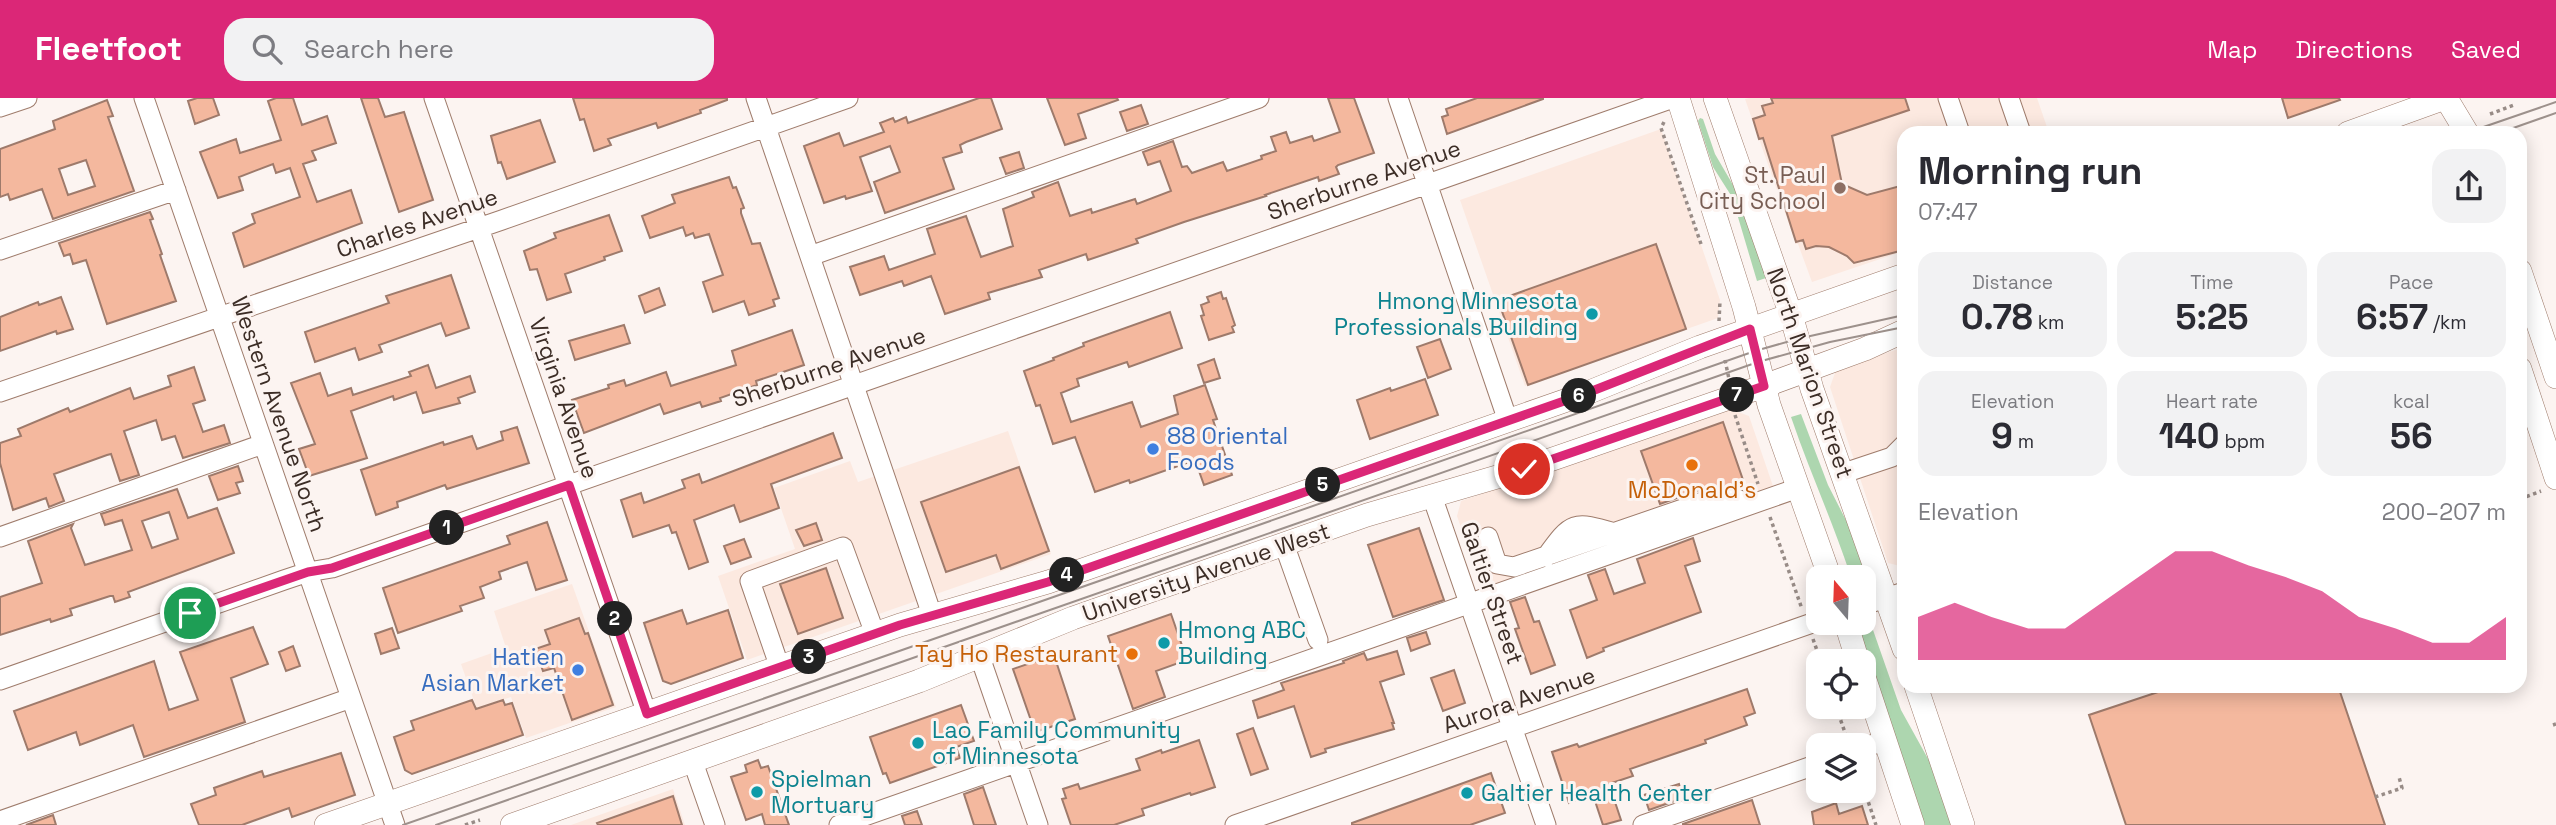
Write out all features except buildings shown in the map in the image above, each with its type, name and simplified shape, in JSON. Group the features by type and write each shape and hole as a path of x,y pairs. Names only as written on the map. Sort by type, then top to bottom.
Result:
{"main road":[{"name":"North Marion Street","path":"1675,98 1712,200 1764,386 1825,565"},
{"name":"North Marion Street","path":"1715,98 1791,315 1806,371 1844,473 1895,595"},
{"path":"2367,126 2445,98"},
{"path":"2448,126 2446,98 2464,126"},
{"name":"University Avenue West","path":"326,825 391,815 647,714 932,615 1048,582 1587,393 1750,329 1897,277"},
{"path":"2527,291 2556,376"},
{"name":"University Avenue West","path":"512,825 980,657 1073,618 1367,515 1524,469 1806,371 1897,334"},
{"path":"2527,399 2550,484"},
{"path":"1918,693 1963,825"},
{"path":"1876,748 1913,825"}],"street":[{"path":"0,107 27,98"},
{"name":"Western Avenue North","path":"144,98 391,815"},
{"name":"Virginia Avenue","path":"434,98 647,714"},
{"path":"756,98 932,615"},
{"name":"Charles Avenue","path":"0,392 848,98"},
{"path":"810,257 1259,98"},
{"path":"1398,98 1508,421"},
{"name":"Sherburne Avenue","path":"0,680 308,572 332,568 1675,98"},
{"path":"1948,98 1958,126"},
{"path":"2009,98 2019,126"},
{"path":"0,250 176,190"},
{"path":"2527,380 2556,376"},
{"path":"0,537 263,444"},
{"path":"1844,473 1897,451"},
{"path":"839,825 1798,488"},
{"name":"Galtier Street","path":"1432,496 1546,825"},
{"path":"1488,537 1497,564 1505,567 1521,566 1712,499 1735,498 1749,505"},
{"path":"1284,544 1318,640"},
{"path":"780,668 750,580 843,547 875,634"},
{"path":"1876,601 1895,595"},
{"name":"Aurora Avenue","path":"1235,825 1806,625"},
{"path":"980,657 1038,825"},
{"path":"0,821 351,698"},
{"path":"693,762 715,825"},
{"path":"1643,825 1806,768"}],"path":[{"path":"2490,114 2514,105"},
{"path":"2527,496 2550,484"},
{"path":"2375,797 2403,788 2401,777"},
{"path":"1869,803 1876,825"},
{"path":"465,825 480,820"}],"shaded area":[{"name":"St. Paul City School","path":"2037,98 2047,126 1897,126 1897,253 1812,282 1745,99"},
{"path":"1661,129 1720,300 1718,318 1525,386 1460,200"},
{"path":"1897,349 1897,565 1888,563 1830,387 1836,370"},
{"path":"1730,409 1749,416 1774,489 1482,589 1457,516 1461,501"},
{"path":"1008,431 1051,554 747,660 718,576 795,549 774,488 850,461 858,482"},
{"path":"572,584 616,707 526,738 511,697 477,709 461,664 506,648 494,611"},
{"path":"673,789 685,825 571,825"}],"green space":[{"path":"1703,119 1715,154 1740,197 1766,278 1757,281 1732,197 1713,167 1698,121"},
{"path":"1801,414 1828,485 1852,532 1864,565 1847,565 1791,417"},
{"path":"1858,635 1875,635 1901,710 1932,766 1951,825 1924,825 1876,687 1876,649 1863,649"}],"tram line":[{"path":"2486,126 2556,102"},
{"path":"2519,126 2556,113"},
{"path":"403,825 1755,351 1897,317"},
{"path":"436,825 1758,362 1830,342 1897,328"}],"place":[{"name":"St. Paul City School","path":"1840,188"},
{"name":"Hmong Minnesota Professionals Building","path":"1592,314"},
{"name":"88 Oriental Foods","path":"1153,449"},
{"name":"McDonald's","path":"1692,465"},
{"name":"Hmong ABC Building","path":"1164,643"},
{"name":"Tay Ho Restaurant","path":"1132,654"},
{"name":"Hatien Asian Market","path":"578,670"},
{"name":"Lao Family Community of Minnesota","path":"918,743"},
{"name":"Spielman Mortuary","path":"757,792"},
{"name":"Galtier Health Center","path":"1467,793"}],"route":[{"path":"190,613 308,572 332,568 569,485 647,714 900,625 1048,582 1587,393 1750,329 1764,386 1524,469"}]}
